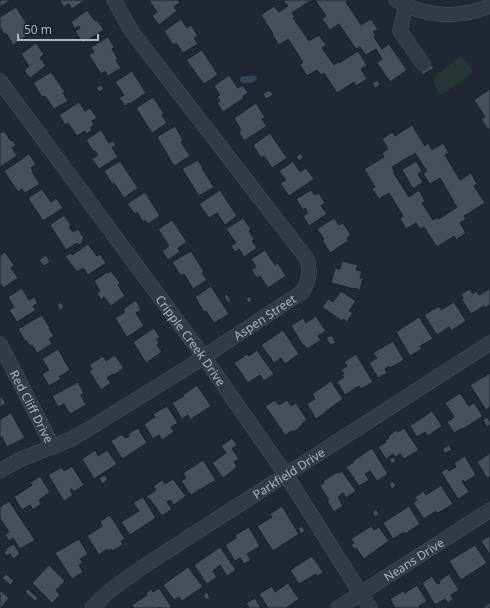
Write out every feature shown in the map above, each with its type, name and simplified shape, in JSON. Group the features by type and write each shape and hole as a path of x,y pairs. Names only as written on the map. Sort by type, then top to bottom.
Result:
{"street":[{"name":"Aspen Street","path":"0,471 19,460 69,440 87,430 204,357 302,292 308,282 309,264 307,259 132,32 114,0"},
{"path":"423,64 400,31 401,3 427,13 450,15 468,13 490,6"},
{"name":"Cripple Creek Drive","path":"0,81 204,357 286,474 370,608"},
{"name":"Parkfield Drive","path":"92,608 107,593 141,568 490,343"},
{"name":"Red Cliff Drive","path":"0,344 53,447"},
{"name":"Neans Drive","path":"338,608 490,510"}],"shaded area":[{"path":"461,56 471,68 472,73 441,95 434,84 435,77"}],"water":[{"path":"254,75 257,79 256,81 242,83 240,80 241,77"}],"building":[{"path":"0,0 11,0 0,7"},
{"path":"59,0 85,0 72,9 69,4 64,7"},
{"path":"149,0 178,0 180,2 174,7 177,11 159,25 152,16 157,12"},
{"path":"283,0 314,0 292,13 295,17 293,18 309,41 319,35 326,45 322,48 334,65 358,51 367,65 361,69 367,79 356,86 354,82 337,93 324,73 321,75 317,70 307,76 300,65 303,62 288,39 279,45 261,15 274,6 279,12 288,6"},
{"path":"315,0 348,0 346,2 361,25 371,19 378,29 373,32 376,36 374,37 382,49 389,44 407,70 390,82 377,63 382,59 376,49 366,55 360,47 356,49 339,24 330,30 322,19 326,16"},
{"path":"16,7 32,32 13,45 6,33 4,34 0,27 0,17"},
{"path":"87,10 104,30 83,43 75,31 80,28 79,26 75,29 71,22"},
{"path":"181,19 187,28 191,25 198,36 194,38 198,44 183,53 176,43 173,45 164,31"},
{"path":"108,37 115,48 112,49 121,68 108,76 105,71 101,74 89,55 94,52 91,47"},
{"path":"36,43 44,54 40,58 46,66 30,78 24,71 29,66 21,54"},
{"path":"202,50 218,75 204,84 186,60"},
{"path":"432,65 434,68 422,75 421,72"},
{"path":"132,71 146,93 125,106 119,98 124,95 115,82"},
{"path":"51,72 65,92 63,93 68,101 54,109 45,96 42,97 33,83"},
{"path":"229,75 238,88 243,85 248,93 243,96 244,98 223,112 217,103 220,101 217,97 220,95 214,86"},
{"path":"378,80 380,85 375,88 372,83"},
{"path":"101,85 104,89 99,92 96,88"},
{"path":"490,89 490,128 488,130 481,119 485,117 474,100"},
{"path":"270,90 273,95 266,99 263,94"},
{"path":"153,97 164,114 162,115 167,123 152,133 136,108"},
{"path":"79,102 85,111 90,108 97,118 92,121 94,125 90,128 92,130 87,134 85,131 77,136 68,123 65,125 59,115"},
{"path":"256,103 265,117 262,119 267,126 244,141 239,132 241,130 234,118"},
{"path":"412,125 425,146 428,143 432,150 443,143 449,153 445,155 460,180 471,173 477,184 474,186 485,203 464,216 466,219 460,223 466,233 456,240 454,236 437,247 424,227 420,229 416,223 406,229 400,219 403,216 389,193 379,199 372,189 375,187 364,169 384,157 382,153 388,149 382,139 392,132 395,136","holes":["415,153 427,171 423,174 430,184 440,178 457,207 439,219 438,217 433,220 422,203 425,201 419,190 409,197 393,172 395,172 392,167"]},
{"path":"175,126 183,140 181,142 190,156 174,166 157,137"},
{"path":"101,130 109,143 113,141 116,145 112,148 118,157 99,169 92,159 98,155 94,150 93,151 86,140"},
{"path":"4,131 16,145 12,148 17,156 0,167 0,133"},
{"path":"270,133 287,158 272,168 264,156 261,158 253,145"},
{"path":"301,153 303,157 299,161 296,157"},
{"path":"29,154 36,164 31,168 33,171 32,172 40,184 25,193 22,189 18,192 4,171"},
{"path":"198,160 214,187 199,196 182,169"},
{"path":"120,161 138,188 124,198 114,183 112,184 104,171"},
{"path":"293,161 300,172 306,168 314,179 289,196 280,183 286,180 279,171"},
{"path":"416,161 422,171 418,174 423,182 413,189 402,170"},
{"path":"42,189 51,202 56,198 63,208 43,221 28,198"},
{"path":"220,190 237,216 225,225 217,213 209,218 199,204"},
{"path":"311,190 315,195 319,193 325,203 321,206 327,214 309,226 303,216 308,213 305,208 303,210 296,199"},
{"path":"145,192 160,216 148,224 145,220 143,222 137,212 135,214 127,204"},
{"path":"64,215 71,225 69,227 73,232 78,229 84,238 82,240 83,242 79,245 77,243 66,250 50,225"},
{"path":"243,218 251,229 249,231 254,239 252,241 257,248 244,257 239,249 235,252 231,246 236,243 226,229"},
{"path":"334,218 339,225 343,223 351,235 347,238 348,241 330,253 322,240 324,239 317,229"},
{"path":"172,220 187,242 178,248 180,252 168,260 162,251 169,246 158,229"},
{"path":"88,244 97,256 100,254 106,263 88,275 83,268 77,272 65,256 71,253 72,255"},
{"path":"265,250 275,265 278,263 286,276 268,288 260,276 257,278 251,270 256,267 251,259"},
{"path":"191,251 204,272 202,273 207,280 193,289 184,274 181,276 172,262"},
{"path":"5,252 14,265 11,268 18,278 3,288 0,283 0,256"},
{"path":"46,255 50,262 44,266 39,260"},
{"path":"342,261 358,265 356,270 362,271 360,278 363,278 360,290 331,283 335,268 340,269"},
{"path":"111,271 120,283 118,285 125,296 111,306 104,297 101,300 97,293 100,291 94,281"},
{"path":"211,286 229,314 214,323 206,311 204,312 195,297"},
{"path":"22,288 29,300 34,297 38,303 33,306 36,310 17,322 9,310 14,307 8,297"},
{"path":"470,289 473,294 476,291 479,295 489,289 490,305 485,308 484,306 471,314 462,300 463,298 461,294"},
{"path":"341,291 356,301 349,311 353,313 347,322 343,319 342,321 322,307 328,299 333,302"},
{"path":"227,294 231,301 228,303 224,296"},
{"path":"250,296 252,301 248,303 246,299"},
{"path":"136,300 141,310 136,313 144,326 127,337 115,318 125,312 123,309"},
{"path":"61,302 64,308 60,310 57,305"},
{"path":"454,302 466,321 451,331 449,327 437,335 424,315 439,306 441,310"},
{"path":"42,315 54,336 49,339 52,344 37,353 32,345 30,346 26,340 25,341 18,329"},
{"path":"316,316 326,331 318,336 321,340 307,349 291,326 303,318 306,323"},
{"path":"419,317 433,339 420,346 422,349 410,356 396,332"},
{"path":"154,328 160,337 157,339 159,343 157,345 162,352 146,363 133,342"},
{"path":"283,330 299,354 285,364 281,358 274,363 261,345"},
{"path":"332,335 336,343 330,345 326,338"},
{"path":"393,341 404,360 390,368 389,366 385,369 387,373 378,378 369,363 377,358 373,353"},
{"path":"58,349 70,370 59,377 61,379 49,386 42,374 49,370 42,359"},
{"path":"257,350 274,374 264,381 260,375 248,383 234,363 247,354 249,356"},
{"path":"356,354 373,382 361,389 359,386 345,395 337,382 344,377 341,370 347,366 344,362"},
{"path":"115,355 124,368 107,378 111,383 101,390 89,371 92,369 89,365 103,356 106,361"},
{"path":"490,373 490,407 486,410 470,385"},
{"path":"331,381 343,399 316,419 307,404 315,399 312,394"},
{"path":"78,382 84,393 81,395 86,405 70,414 64,404 58,407 52,396"},
{"path":"197,385 211,406 190,420 188,415 182,419 172,403 184,396 183,395"},
{"path":"460,393 469,406 474,403 483,416 454,433 447,422 454,417 445,403"},
{"path":"0,395 6,403 0,407"},
{"path":"275,400 279,405 287,400 291,406 296,403 307,420 299,427 300,428 285,435 265,406"},
{"path":"167,406 178,423 171,427 174,432 162,440 159,435 153,439 144,424 155,417 153,414"},
{"path":"432,411 442,426 428,436 425,432 417,437 410,426"},
{"path":"11,413 25,438 7,447 2,437 0,438 0,419"},
{"path":"487,417 490,425 487,427 483,420"},
{"path":"138,428 147,443 122,459 111,441 122,434 125,438 129,436 128,434"},
{"path":"404,428 419,450 404,459 400,454 396,457 393,454 386,459 378,447 386,442 385,441 389,438 388,436 397,430 398,432"},
{"path":"232,438 237,445 232,449 239,459 234,462 237,467 223,478 212,463 226,453 221,446"},
{"path":"449,445 452,450 445,453 442,449"},
{"path":"372,448 388,474 377,481 370,471 365,474 369,480 359,486 346,467"},
{"path":"95,450 98,456 107,450 117,464 94,479 82,459"},
{"path":"490,453 490,477 487,478 477,462"},
{"path":"465,456 476,475 465,482 463,480 462,481 469,492 458,499 441,472 447,468 449,471 456,467 454,463"},
{"path":"394,457 396,461 392,464 389,459"},
{"path":"203,460 216,480 191,495 181,481 186,478 183,473"},
{"path":"72,466 84,485 74,492 72,489 70,490 73,495 64,501 48,475 62,467 64,471"},
{"path":"342,471 356,491 346,498 343,493 338,497 343,506 334,512 327,501 329,500 320,486 324,483 323,481 337,472"},
{"path":"105,475 108,480 102,484 99,478"},
{"path":"40,476 50,492 39,500 41,504 33,510 30,505 22,510 14,497 32,485 30,483"},
{"path":"173,479 186,496 174,505 170,500 167,502 172,509 162,516 149,498 148,499 146,497 156,490 153,486 162,480 165,484"},
{"path":"393,481 396,486 392,489 389,484"},
{"path":"441,485 453,504 438,513 436,511 424,519 413,503 417,500 415,497 424,491 426,495"},
{"path":"143,497 156,518 130,535 121,522 139,511 133,503"},
{"path":"9,501 35,540 20,549 13,538 9,541 5,535 9,532 0,518 0,507"},
{"path":"282,506 299,534 273,551 257,526 272,517 270,514"},
{"path":"409,506 420,524 405,534 404,532 393,539 383,523"},
{"path":"376,509 379,514 375,517 372,512"},
{"path":"110,515 125,539 121,541 123,545 112,551 111,549 108,551 107,549 99,555 87,536 102,526 100,521"},
{"path":"302,526 305,531 301,534 298,529"},
{"path":"371,526 374,530 379,527 389,541 364,559 356,548 354,549 351,545 354,543 351,539"},
{"path":"249,527 260,546 247,554 251,560 244,564 240,558 235,561 225,545 236,538 235,535"},
{"path":"490,536 490,555 481,541"},
{"path":"79,539 88,554 80,559 83,563 79,565 83,572 72,579 55,553"},
{"path":"14,544 20,554 13,559 10,554 6,556 4,552 7,550 6,548"},
{"path":"475,545 487,563 461,580 449,561"},
{"path":"220,547 236,570 227,576 220,565 213,571 217,577 207,584 194,565"},
{"path":"312,556 323,572 318,576 316,574 299,584 290,570"},
{"path":"49,565 65,581 56,590 60,595 52,603 32,583"},
{"path":"188,567 203,587 182,601 179,597 174,600 163,585"},
{"path":"6,574 14,581 10,585 2,578"},
{"path":"449,574 459,590 451,595 453,599 448,603 445,599 435,605 422,583 432,576 437,584 440,583 439,581"},
{"path":"288,583 299,599 286,608 268,608 259,594 272,586 275,592"},
{"path":"417,585 427,601 419,606 420,608 395,608 390,599 403,591 405,593"},
{"path":"159,588 172,608 134,608 132,605 147,595 146,593 152,589 153,592"},
{"path":"28,589 38,598 35,601 25,592"},
{"path":"0,590 9,598 1,608 0,608"},
{"path":"207,592 210,598 206,600 203,595"},
{"path":"255,598 261,608 249,608 246,603"}],"waterway":[{"path":"486,608 490,605"}]}
